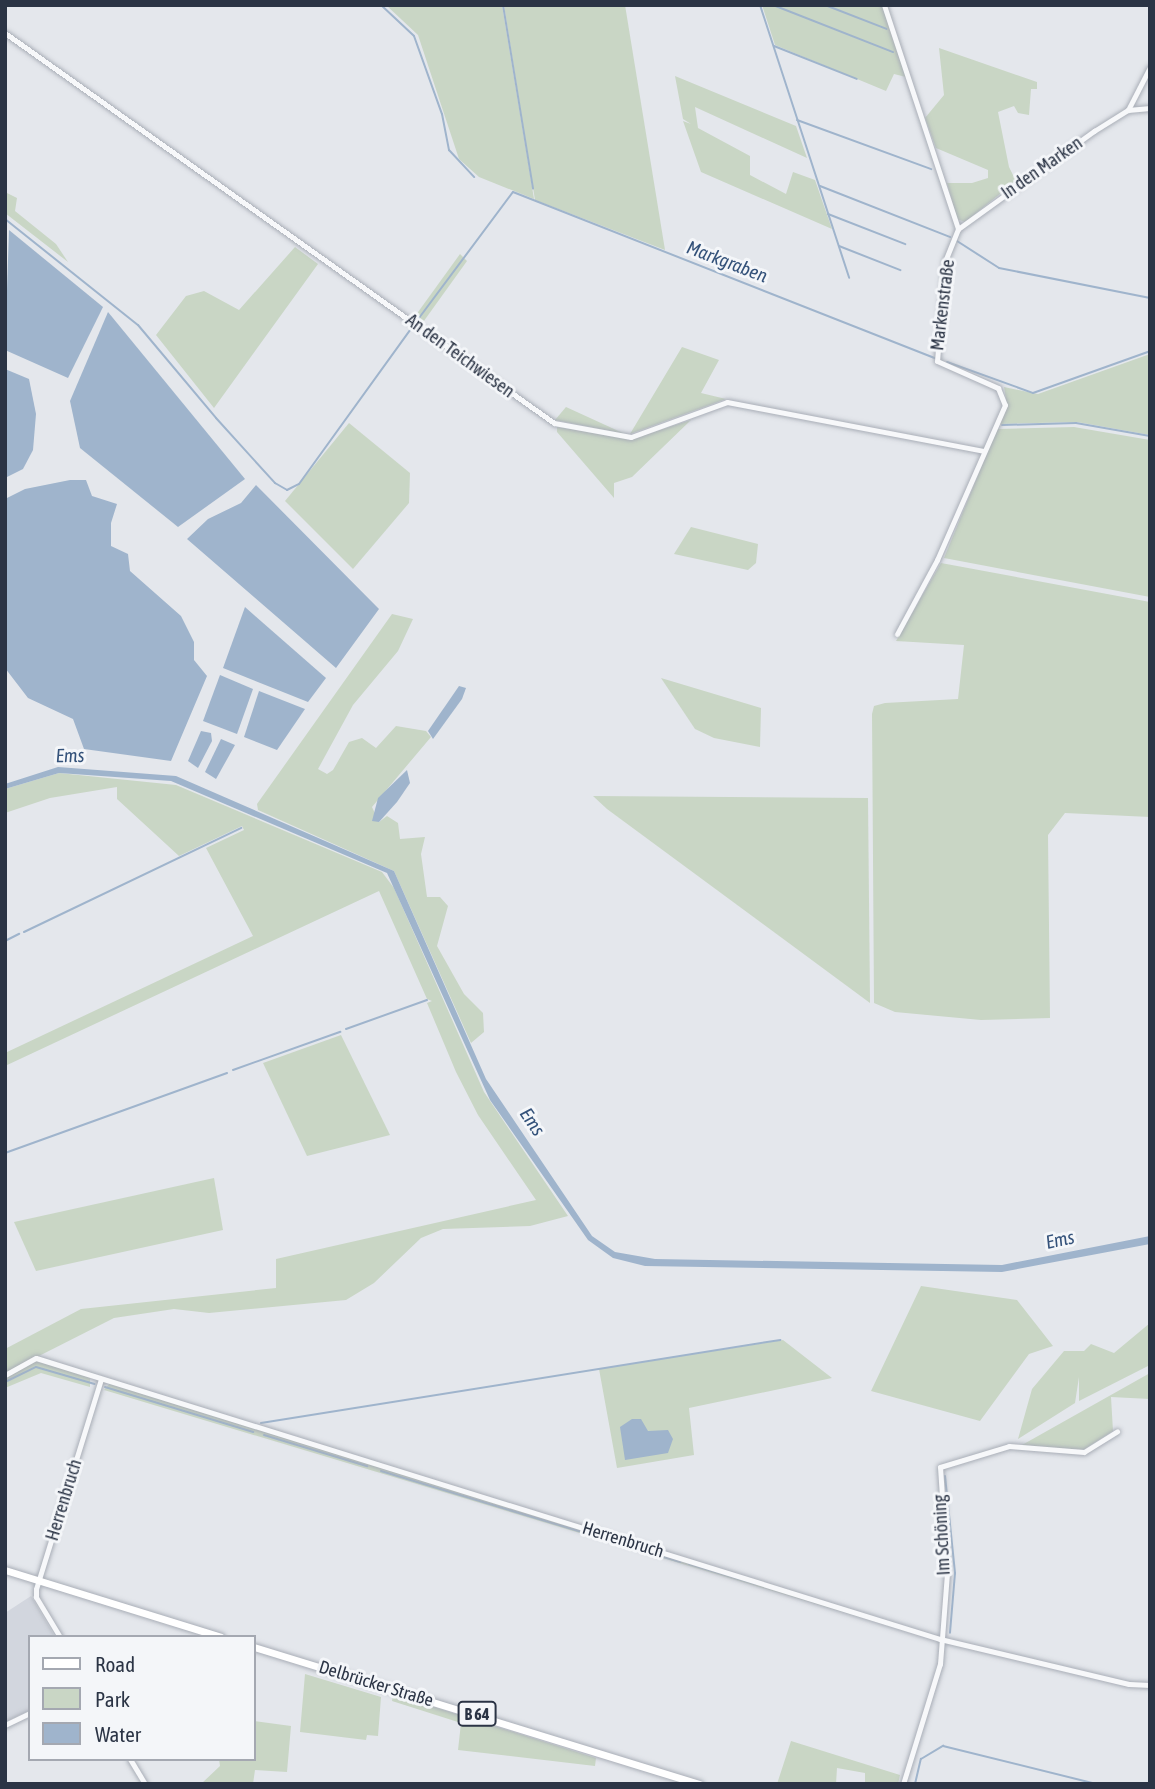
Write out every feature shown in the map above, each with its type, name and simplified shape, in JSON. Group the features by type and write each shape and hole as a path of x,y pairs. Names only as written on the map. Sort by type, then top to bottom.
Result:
{"main road":[{"path":"5,1570 215,1635"},
{"name":"Delbrücker Straße","path":"256,1648 699,1784"}],"street":[{"path":"884,5 958,229"},
{"name":"An den Teichwiesen","path":"5,33 554,423 578,430 631,437 727,401 983,451"},
{"name":"In den Marken","path":"1128,110 1150,68"},
{"name":"In den Marken","path":"958,229 1047,162 1128,110 1150,108"},
{"name":"Markenstraße","path":"897,634 937,559 1005,405 1005,396 998,388 937,361 945,262 958,229"},
{"name":"Herrenbruch","path":"5,1374 36,1358 940,1639 1129,1684 1150,1685"},
{"name":"Herrenbruch","path":"40,1581 101,1378"},
{"name":"Im Schöning","path":"903,1784 940,1664 947,1572 940,1467 1009,1446 1084,1452 1117,1431"},
{"path":"40,1581 36,1597 59,1635"},
{"path":"5,1725 28,1714"},
{"path":"131,1761 145,1784"}],"shaded area":[{"path":"31,1596 54,1635 28,1635 28,1711 5,1722 5,1613"}],"green space":[{"path":"386,5 502,5 534,199 479,177 459,159 418,35"},
{"path":"504,5 625,5 665,250 535,200"},
{"path":"762,5 882,5 906,77 894,74 886,91 775,45"},
{"path":"939,48 1037,82 1037,89 1031,89 1029,115 1018,113 1014,106 998,112 1009,167 1016,181 965,222 957,219 947,183 972,183 988,178 988,170 936,148 925,118 944,95"},
{"path":"675,76 796,126 807,158 695,107 698,128 750,156 750,175 786,194 793,172 815,180 832,229 701,172 683,121 691,124 683,119"},
{"path":"5,192 17,198 15,211 56,244 68,262 5,213"},
{"path":"295,247 318,264 214,408 156,335 186,296 204,291 239,310"},
{"path":"460,254 467,261 421,325 413,319"},
{"path":"682,347 719,360 701,393 726,399 630,434"},
{"path":"1150,354 1150,435 1077,422 999,424 1007,405 1004,387 1038,394"},
{"path":"566,407 625,434 555,420"},
{"path":"691,420 632,477 614,483 614,498 557,432 557,427 632,439"},
{"path":"349,423 410,473 409,503 353,569 285,501"},
{"path":"1074,427 1150,440 1150,597 944,558 997,429"},
{"path":"691,527 758,544 756,563 748,570 674,554"},
{"path":"941,563 1150,602 1150,817 1065,813 1048,835 1050,1018 981,1020 895,1012 874,1003 872,714 874,706 885,703 958,699 964,645 896,641"},
{"path":"392,614 413,619 398,651 353,705 318,769 327,774 333,770 349,742 362,738 376,748 396,726 426,731 431,737 372,807 379,822 387,816 398,823 400,839 425,837 421,854 427,897 440,897 448,906 437,946 464,994 483,1013 484,1032 471,1043 394,871 258,810 257,804"},
{"path":"661,678 761,708 760,747 714,738 695,729"},
{"path":"59,773 176,785 382,872 394,888 484,1092 568,1216 530,1226 443,1229 421,1238 374,1283 346,1300 209,1313 174,1309 114,1318 35,1358 90,1378 90,1387 41,1373 5,1388 5,1349 81,1309 276,1288 276,1259 536,1200 478,1115 456,1072 427,1003 432,1001 427,999 379,891 5,1066 5,1053 253,936 206,848 244,830 242,826 179,856 117,799 117,787 50,798 5,813 5,789"},
{"path":"593,796 868,798 870,1003 607,809"},
{"path":"341,1035 390,1135 307,1156 263,1063"},
{"path":"214,1178 223,1230 36,1271 14,1222"},
{"path":"921,1286 1017,1300 1053,1346 1029,1354 980,1421 871,1391"},
{"path":"1150,1323 1150,1365 1079,1401 1079,1377 1075,1403 1018,1439 1032,1389 1064,1351 1084,1351 1091,1344 1114,1353"},
{"path":"783,1340 832,1378 689,1408 694,1455 617,1468 599,1369"},
{"path":"1150,1373 1150,1399 1111,1397 1113,1431 1083,1450 1022,1445"},
{"path":"111,1382 929,1638 104,1390"},
{"path":"305,1674 381,1697 378,1736 367,1735 366,1740 300,1732"},
{"path":"393,1694 596,1758 595,1766 458,1750 461,1723 392,1701"},
{"path":"256,1721 291,1726 287,1772 255,1770 253,1784 201,1784 220,1766 219,1761 256,1761"},
{"path":"791,1741 900,1775 898,1784 865,1784 865,1773 837,1768 836,1784 777,1784"}],"water":[{"path":"9,230 103,307 68,378 5,350"},
{"path":"108,312 245,479 178,527 80,448 70,401"},
{"path":"5,369 29,379 36,414 33,450 23,469 5,478"},
{"path":"70,480 86,480 92,496 117,504 111,523 111,546 128,554 130,571 181,616 194,642 194,660 207,676 171,761 84,749 73,719 28,698 5,668 5,499 25,489"},
{"path":"256,485 379,609 336,668 187,539 208,519 241,503"},
{"path":"245,607 326,678 308,702 223,668"},
{"path":"220,675 253,689 237,734 203,721"},
{"path":"459,686 466,688 462,699 433,739 428,731"},
{"path":"259,691 305,709 277,750 244,737"},
{"path":"201,731 211,733 212,741 198,768 188,761"},
{"path":"221,739 235,745 216,779 205,772"},
{"path":"58,767 176,776 394,871 486,1079 592,1236 615,1252 655,1259 1002,1265 1150,1236 1150,1244 1002,1272 645,1266 613,1258 588,1240 490,1100 387,873 171,781 59,773 5,789 5,784"},
{"path":"407,770 410,783 397,802 379,822 372,821 378,798"},
{"path":"632,1419 641,1419 648,1431 668,1430 673,1439 668,1453 625,1460 620,1427"}],"waterway":[{"name":"Markgraben","path":"381,5 414,36 442,114 449,150 474,177"},
{"path":"503,5 533,189"},
{"path":"760,5 849,278"},
{"path":"773,5 893,52"},
{"path":"825,5 887,29"},
{"path":"774,46 857,79"},
{"path":"797,120 931,169"},
{"path":"820,186 950,237"},
{"name":"Markgraben","path":"416,322 513,192 934,358"},
{"path":"828,214 905,244"},
{"path":"5,219 138,325 216,418 275,483 287,490 299,484 413,326"},
{"path":"957,241 999,268 1150,298"},
{"path":"839,246 900,270"},
{"name":"Markgraben","path":"947,362 1033,393 1150,351"},
{"path":"1002,425 1076,423 1150,436"},
{"path":"24,932 241,828"},
{"path":"5,941 19,934"},
{"path":"346,1029 427,1000"},
{"path":"233,1070 340,1032"},
{"path":"5,1153 227,1073"},
{"path":"261,1423 780,1340"},
{"path":"5,1382 36,1367 95,1384"},
{"path":"105,1387 253,1432"},
{"path":"264,1435 367,1466"},
{"path":"381,1471 680,1562"},
{"path":"945,1476 955,1573 950,1633"},
{"path":"689,1564 756,1584"},
{"path":"915,1784 921,1759 943,1746 1097,1784"}],"water label":[{"name":"Ems","path":"70,756"},
{"name":"Ems","path":"532,1122"},
{"name":"Ems","path":"1060,1240"}]}
